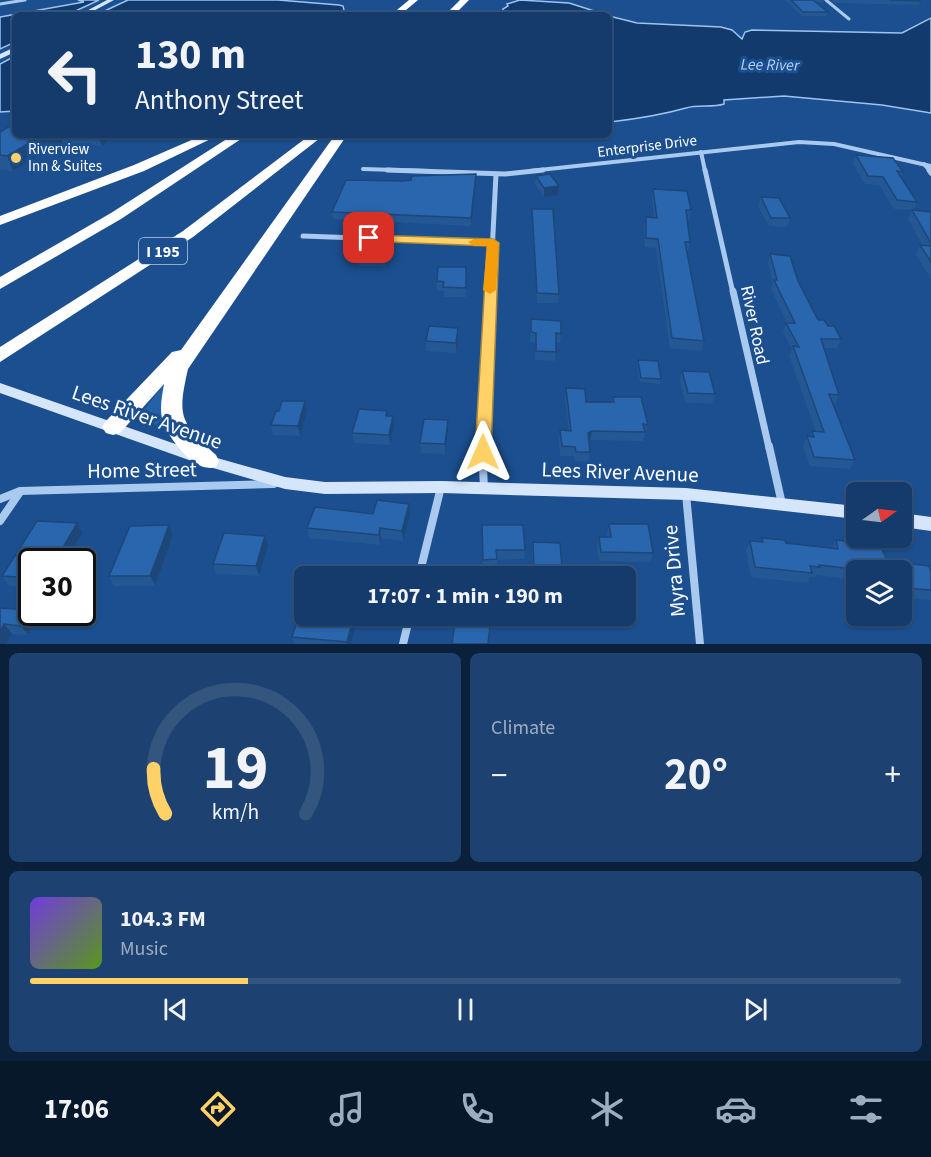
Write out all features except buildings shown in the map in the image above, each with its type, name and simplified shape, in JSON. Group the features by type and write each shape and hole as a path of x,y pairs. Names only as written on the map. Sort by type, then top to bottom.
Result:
{"highway":[{"path":"399,12 414,0"},
{"path":"452,12 465,0"},
{"path":"0,221 139,168 206,138"},
{"path":"0,284 125,210 236,138"},
{"name":"I 195","path":"0,356 188,234 314,138"},
{"path":"208,461 175,430 171,404 178,368 339,138"},
{"path":"113,428 216,314"}],"main road":[{"path":"88,12 111,0"},
{"name":"Lees River Avenue","path":"5,390 208,461 285,483 325,488 484,488 686,494 846,512"},
{"path":"912,521 931,524"}],"street":[{"path":"0,4 25,0"},
{"path":"826,0 849,19"},
{"name":"Enterprise Drive","path":"363,169 496,174 817,142 931,166"},
{"name":"River Road","path":"701,152 782,504"},
{"path":"923,164 931,173"},
{"path":"484,488 482,435 496,174"},
{"path":"303,236 493,243"},
{"name":"Home Street","path":"0,499 20,491 285,483"},
{"path":"422,566 441,488"},
{"path":"0,520 20,491"},
{"name":"Myra Drive","path":"686,494 700,644"},
{"path":"403,644 407,626"}],"shaded area":[{"path":"164,384 160,426 137,419"}],"water":[{"path":"78,0 99,0 73,12 28,12 84,2"},
{"path":"128,0 278,0 339,5 343,6 344,10 342,12 102,12"},
{"path":"520,0 569,3 598,12 502,12 508,6 507,4"},
{"path":"12,15 12,43 0,49 0,17"},
{"name":"Lee River","path":"612,17 637,23 721,27 732,30 742,39 745,32 752,30 902,33 931,18 931,113 882,105 784,96 724,100 724,104 691,107 612,122"},
{"path":"12,58 12,111 0,112 0,64"}],"slow traffic":[{"path":"474,242 493,243 490,290"}],"place":[{"name":"Riverview Inn & Suites","path":"16,158"}],"route":[{"path":"369,238 493,243 482,435 483,452"}]}
